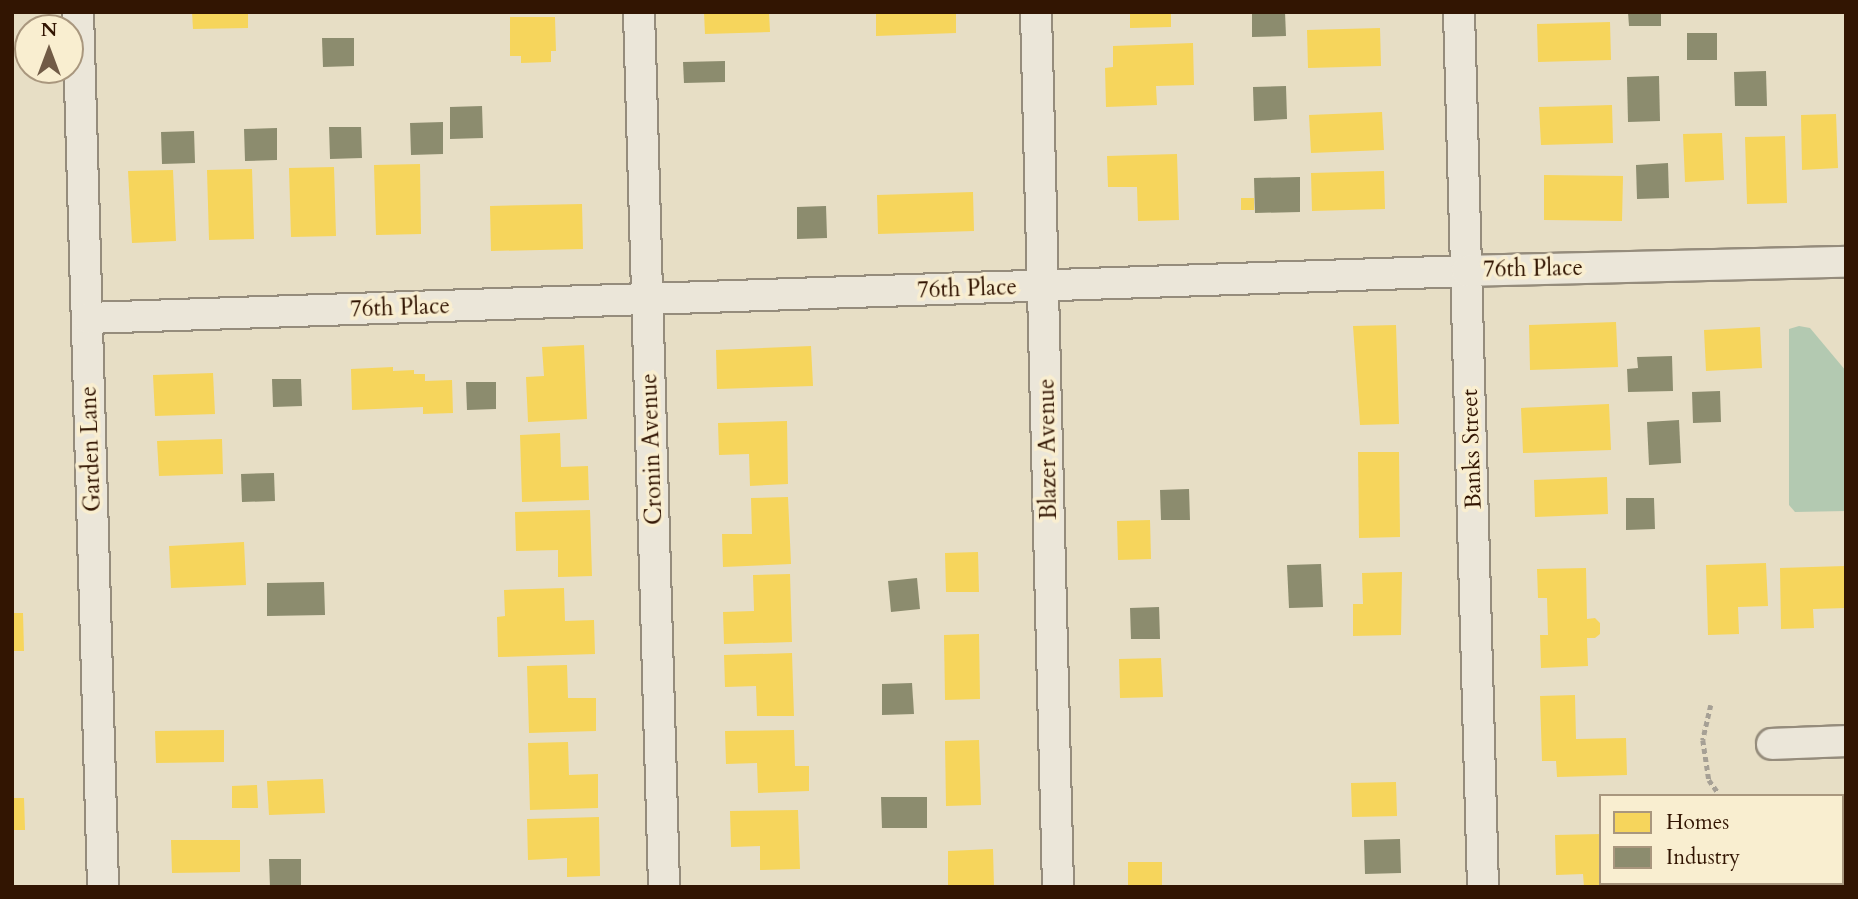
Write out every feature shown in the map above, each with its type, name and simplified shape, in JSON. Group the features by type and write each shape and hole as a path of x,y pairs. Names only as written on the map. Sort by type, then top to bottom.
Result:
{"street":[{"name":"Garden Lane","path":"78,12 103,887"},
{"name":"Cronin Avenue","path":"639,12 664,887"},
{"name":"Blazer Avenue","path":"1036,12 1058,887"},
{"name":"Banks Street","path":"1459,12 1483,887"},
{"name":"76th Place","path":"88,318 1467,271 1846,262"},
{"path":"1772,744 1846,741"}],"path":[{"path":"1711,705 1703,740 1709,780 1717,791"}],"shaded area":[{"path":"1799,326 1810,328 1846,371 1846,511 1795,512 1789,505 1789,329"}],"building: Homes":[{"path":"192,12 248,12 248,28 193,29"},
{"path":"704,12 769,12 770,32 705,34"},
{"path":"876,12 956,12 956,33 876,36"},
{"path":"1130,12 1171,12 1171,27 1130,28"},
{"path":"510,17 555,17 556,51 551,51 551,62 521,63 521,56 510,56"},
{"path":"1610,22 1611,60 1538,62 1537,24"},
{"path":"1380,28 1381,66 1308,68 1307,30"},
{"path":"1193,43 1194,85 1156,86 1157,105 1106,107 1105,68 1113,67 1113,46"},
{"path":"1612,105 1613,143 1541,145 1539,107"},
{"path":"1382,112 1384,150 1311,153 1309,115"},
{"path":"1836,114 1838,168 1802,170 1801,115"},
{"path":"1722,133 1724,180 1685,182 1683,134"},
{"path":"1785,136 1787,203 1747,204 1745,137"},
{"path":"1177,154 1179,220 1138,221 1137,187 1108,187 1107,156"},
{"path":"420,164 421,234 376,235 374,165"},
{"path":"334,167 336,236 291,237 289,168"},
{"path":"252,169 254,239 209,240 207,170"},
{"path":"173,170 176,241 132,243 128,171"},
{"path":"1384,171 1385,209 1312,211 1311,173"},
{"path":"1544,175 1623,176 1622,221 1544,220"},
{"path":"973,192 974,231 878,234 877,195"},
{"path":"1241,198 1254,198 1254,210 1241,210"},
{"path":"582,204 583,249 491,251 490,206"},
{"path":"1616,322 1618,367 1530,370 1529,325"},
{"path":"1396,325 1399,424 1360,425 1353,326"},
{"path":"1760,327 1762,368 1706,371 1704,330"},
{"path":"584,345 587,419 528,422 526,377 544,376 542,347"},
{"path":"811,346 813,386 717,389 716,350"},
{"path":"393,367 393,371 414,370 414,374 425,374 425,381 452,380 453,413 423,414 423,407 352,410 351,369"},
{"path":"213,373 215,414 155,416 153,375"},
{"path":"1609,404 1611,450 1523,453 1521,408"},
{"path":"787,421 788,484 750,486 749,454 719,455 718,423"},
{"path":"560,433 561,467 588,466 589,500 522,502 520,435"},
{"path":"222,439 223,474 159,476 157,441"},
{"path":"1358,452 1399,452 1400,537 1359,538"},
{"path":"1607,477 1608,514 1535,517 1534,480"},
{"path":"788,497 791,564 723,567 722,534 752,534 751,498"},
{"path":"590,510 592,576 558,577 558,550 516,551 515,512"},
{"path":"1150,520 1151,559 1118,560 1117,521"},
{"path":"244,542 246,585 171,588 169,546"},
{"path":"978,552 979,592 946,592 945,553"},
{"path":"1766,563 1768,606 1738,607 1739,634 1708,635 1706,565"},
{"path":"1845,566 1846,608 1813,609 1814,628 1781,629 1780,568"},
{"path":"1586,568 1587,619 1595,618 1600,623 1600,634 1595,638 1587,638 1588,666 1541,668 1540,635 1548,635 1547,598 1538,598 1537,569"},
{"path":"1402,572 1401,635 1353,636 1353,604 1363,604 1362,573"},
{"path":"790,574 792,642 724,644 723,612 754,611 753,575"},
{"path":"564,588 565,621 594,620 595,654 498,657 497,617 505,616 504,590"},
{"path":"12,613 23,613 24,651 12,651"},
{"path":"979,634 980,699 945,700 944,635"},
{"path":"792,653 794,716 757,716 756,686 725,687 724,655"},
{"path":"1161,658 1163,697 1120,698 1119,659"},
{"path":"567,665 568,698 596,698 596,731 529,733 527,666"},
{"path":"1575,695 1576,739 1626,738 1627,775 1557,777 1556,761 1542,761 1540,696"},
{"path":"224,730 224,762 156,763 155,731"},
{"path":"794,730 795,766 809,766 809,791 758,793 757,763 726,764 725,731"},
{"path":"979,740 981,805 946,806 945,741"},
{"path":"568,742 569,775 598,774 598,808 530,810 528,743"},
{"path":"323,779 325,813 269,815 267,781"},
{"path":"1396,782 1397,816 1352,817 1351,783"},
{"path":"257,785 258,808 232,808 232,786"},
{"path":"12,798 24,798 25,830 12,830"},
{"path":"798,810 800,869 760,870 760,846 731,847 730,811"},
{"path":"599,817 600,876 567,877 567,858 528,860 527,819"},
{"path":"1599,834 1599,885 1623,887 1584,887 1583,874 1556,875 1555,835"},
{"path":"171,840 240,840 240,872 172,873"},
{"path":"993,849 994,887 948,887 948,851"},
{"path":"1128,862 1162,862 1162,887 1128,887"},
{"path":"1716,885 1766,885 1766,887"},
{"path":"1774,885 1835,885 1835,887"}],"building: Industry":[{"path":"1252,12 1285,12 1286,36 1252,37"},
{"path":"1628,12 1661,12 1661,26 1629,26"},
{"path":"1687,33 1717,33 1717,60 1687,60"},
{"path":"322,38 354,38 354,66 323,67"},
{"path":"725,61 725,82 684,83 683,62"},
{"path":"1766,71 1767,106 1735,106 1734,72"},
{"path":"1659,76 1660,121 1628,122 1627,77"},
{"path":"1286,86 1287,119 1254,121 1253,87"},
{"path":"482,106 483,138 450,139 450,107"},
{"path":"443,122 443,154 411,155 410,123"},
{"path":"329,127 361,127 362,158 330,159"},
{"path":"277,128 277,160 245,161 244,129"},
{"path":"194,131 195,163 162,164 161,132"},
{"path":"1668,163 1669,198 1637,199 1636,165"},
{"path":"1300,177 1300,212 1255,213 1254,178"},
{"path":"826,206 827,238 797,239 797,207"},
{"path":"1672,356 1673,391 1628,392 1627,369 1638,368 1637,357"},
{"path":"272,379 301,379 302,406 273,407"},
{"path":"466,382 496,382 496,409 467,410"},
{"path":"1720,391 1721,422 1693,423 1692,392"},
{"path":"1679,420 1681,463 1649,465 1647,422"},
{"path":"274,473 275,501 242,502 241,474"},
{"path":"1189,489 1190,520 1161,520 1160,490"},
{"path":"1626,498 1654,498 1655,529 1626,530"},
{"path":"1321,564 1323,607 1289,608 1287,565"},
{"path":"917,578 920,609 891,612 888,581"},
{"path":"324,582 325,615 267,616 267,583"},
{"path":"1159,607 1160,639 1131,639 1130,608"},
{"path":"912,683 914,714 882,715 882,684"},
{"path":"881,797 927,797 927,828 882,828"},
{"path":"1400,839 1401,873 1365,874 1364,840"},
{"path":"269,859 301,859 301,887 270,887"}]}
